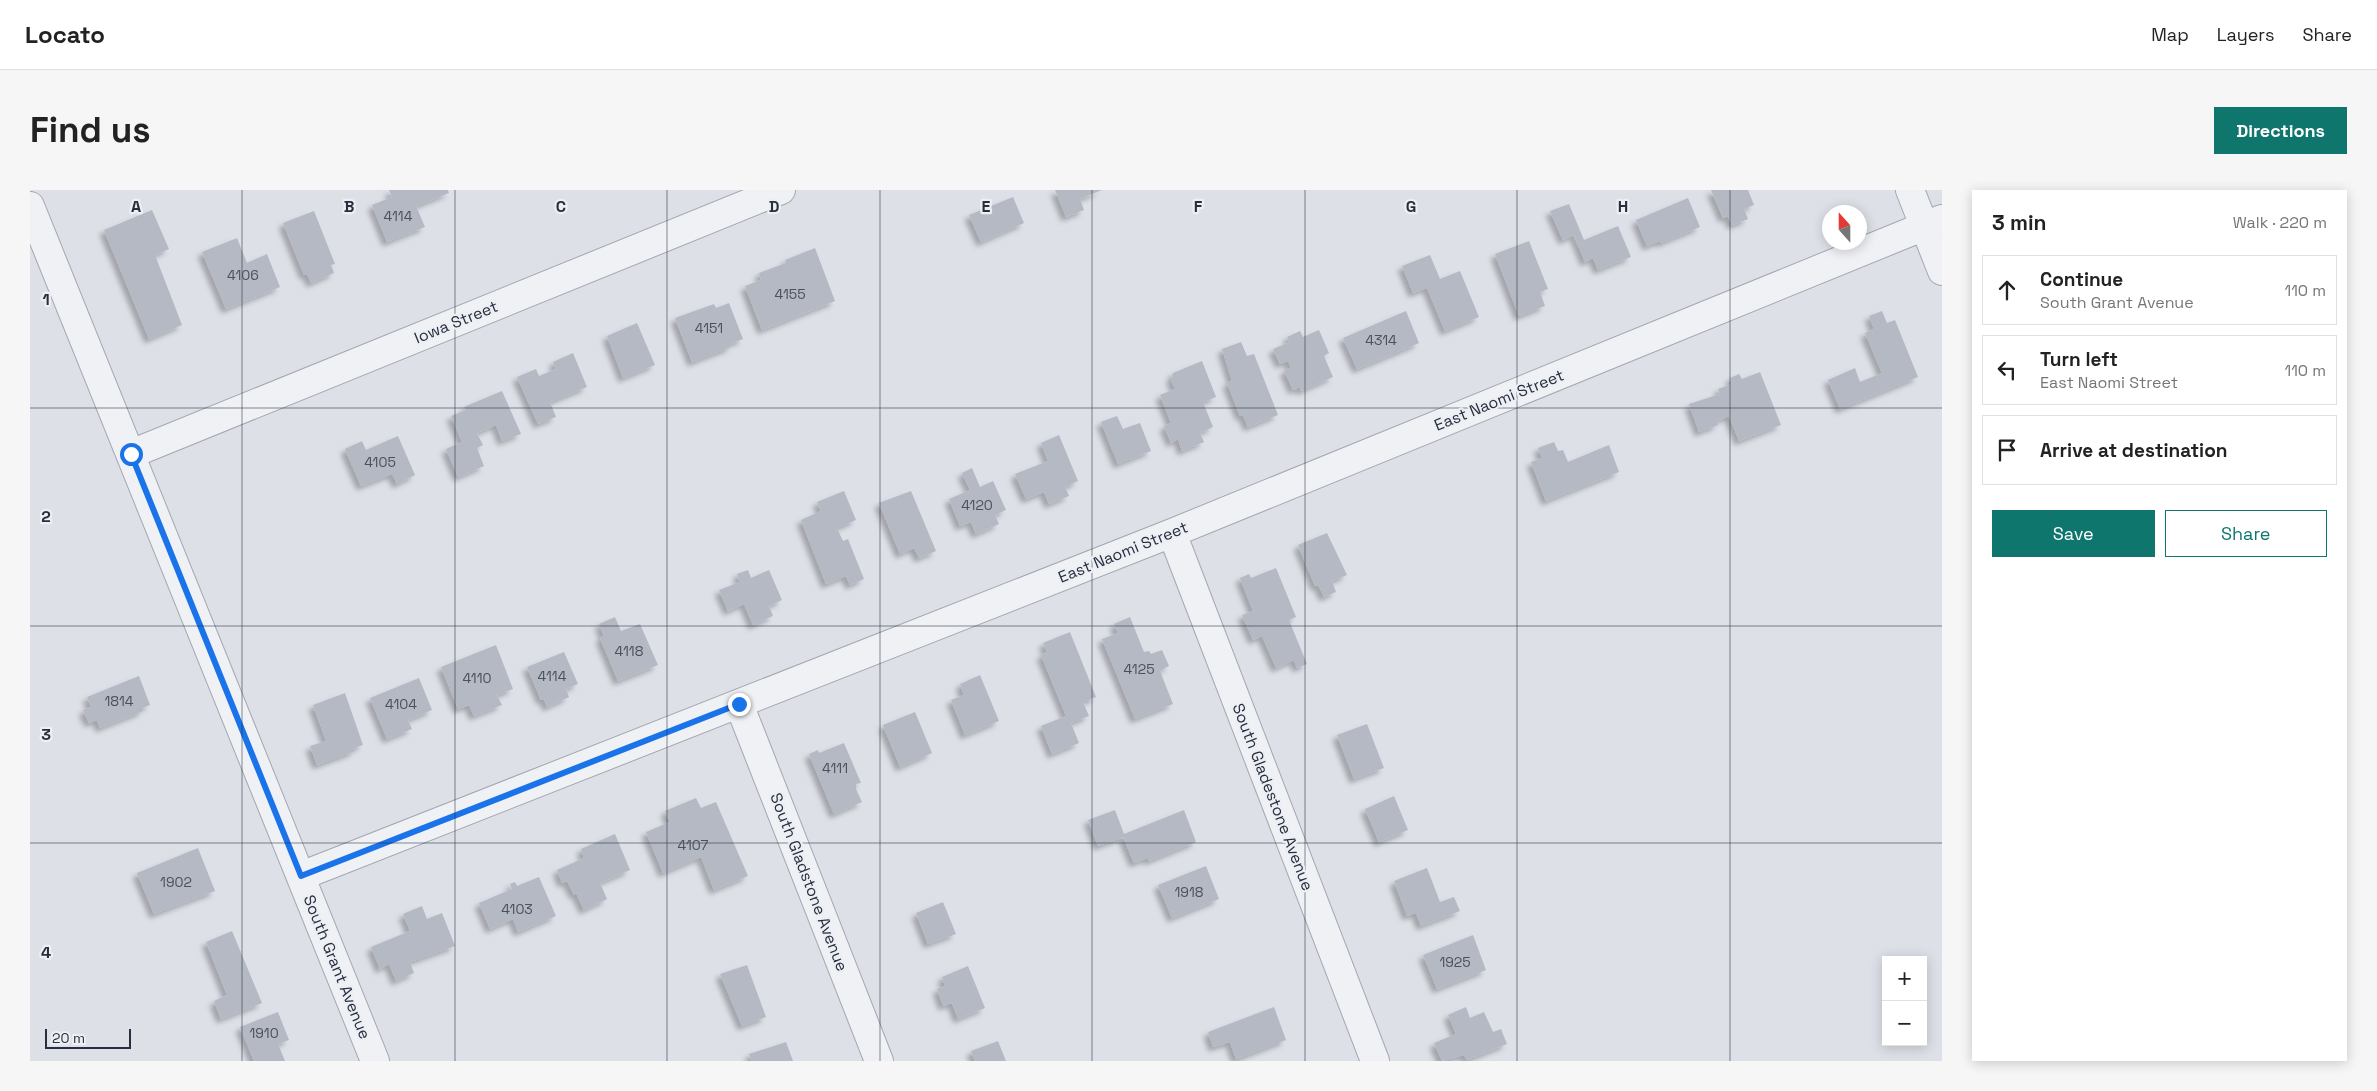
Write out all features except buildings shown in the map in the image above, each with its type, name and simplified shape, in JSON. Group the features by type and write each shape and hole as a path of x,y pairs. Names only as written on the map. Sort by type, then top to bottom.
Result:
{"street":[{"name":"Iowa Street","path":"131,454 781,190"},
{"path":"1910,190 1933,222 1942,271"},
{"name":"South Grant Avenue","path":"30,206 375,1061"},
{"name":"East Naomi Street","path":"301,876 1172,534 1933,222"},
{"name":"South Gladestone Avenue","path":"1172,534 1375,1061"},
{"name":"South Gladstone Avenue","path":"739,704 879,1061"}],"route":[{"path":"131,454 301,876 739,704"}]}
